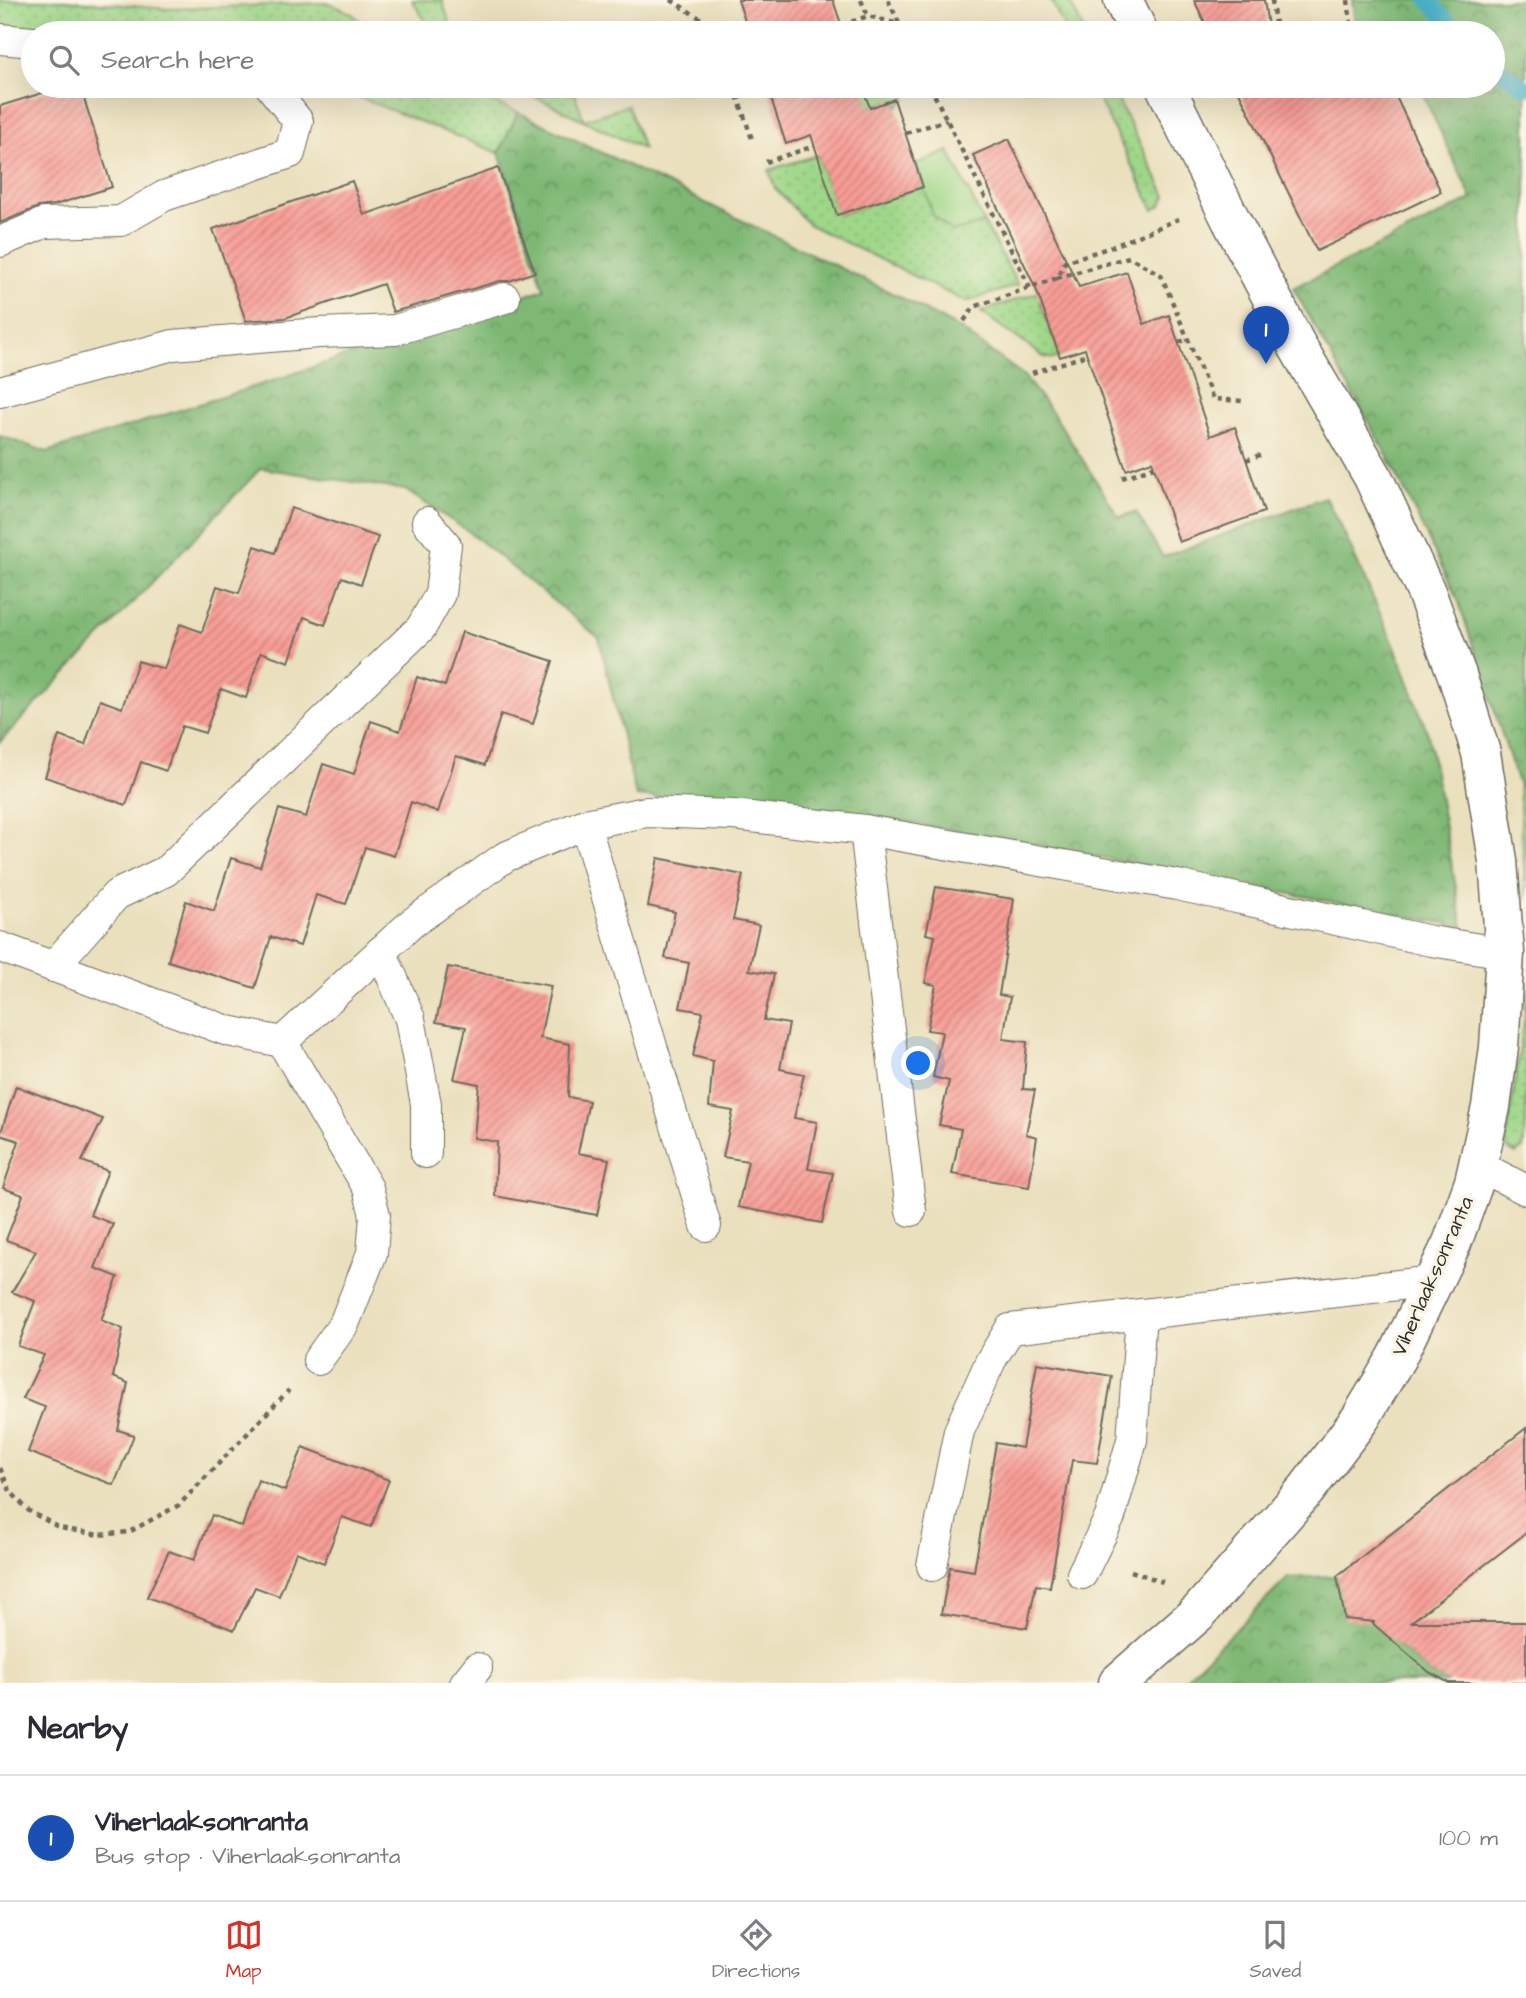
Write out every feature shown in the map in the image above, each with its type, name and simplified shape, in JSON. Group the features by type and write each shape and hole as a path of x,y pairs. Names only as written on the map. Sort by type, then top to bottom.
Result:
{"street":[{"path":"1123,0 1133,21"},
{"name":"Viherlaaksonranta","path":"1118,1683 1199,1612 1306,1490 1360,1419 1397,1357 1452,1243 1474,1182 1491,1107 1499,1047 1505,953 1498,860 1481,753 1457,675 1426,592 1373,477 1296,345 1171,98"}],"lane":[{"path":"0,39 21,41"},
{"path":"0,242 44,223 121,221 164,196 290,153 298,121 280,98"},
{"path":"0,392 173,345 319,332 394,330 505,298"},
{"path":"53,967 116,895 166,871 421,628 440,594 446,545 428,522"},
{"path":"282,1042 412,923 505,857 585,824 646,812 733,815 865,830 1177,885 1431,941 1505,953"},
{"path":"585,824 706,1226"},
{"path":"865,830 911,1211"},
{"path":"381,951 411,1019 426,1104 426,1153"},
{"path":"3,953 53,967 228,1031 282,1042 368,1188 375,1215 372,1253 344,1324 318,1360"},
{"path":"1478,1165 1526,1190"},
{"path":"932,1566 959,1431 991,1360 1010,1329 1434,1281"},
{"path":"1082,1574 1110,1517 1132,1440 1141,1314"}],"path":[{"path":"671,0 704,21"},
{"path":"861,0 868,16"},
{"path":"888,0 898,21"},
{"path":"1272,0 1275,21"},
{"path":"1348,0 1351,21"},
{"path":"854,21 868,16 887,21"},
{"path":"738,98 753,142"},
{"path":"936,98 1030,288"},
{"path":"906,133 947,120"},
{"path":"766,162 814,146"},
{"path":"1057,278 1065,262 1114,246 1188,214"},
{"path":"964,321 974,307 1057,278 1129,257 1161,275 1213,399 1243,401"},
{"path":"1179,342 1189,339"},
{"path":"1032,373 1087,355"},
{"path":"1246,460 1260,455"},
{"path":"1122,478 1154,467"},
{"path":"0,1468 10,1491 29,1511 60,1528 99,1535 130,1532 179,1506 318,1360"},
{"path":"1124,1569 1170,1585"}],"green space":[{"path":"0,0 64,0 168,9 329,3 351,13 360,21 21,21 21,30 0,26"},
{"path":"412,0 442,0 449,21 424,19"},
{"path":"1051,0 1069,0 1079,21 1061,21"},
{"path":"1352,0 1526,0 1526,786 1519,786 1458,600 1388,457 1293,288 1472,199 1425,98 1505,98 1505,21 1355,21"},
{"path":"361,98 481,98 518,112 499,153"},
{"path":"537,98 576,98 584,120 628,105 643,149"},
{"path":"866,98 907,98 897,107 894,100 869,108"},
{"path":"1098,98 1117,98 1166,196 1154,210"},
{"path":"518,112 902,298 960,329 1023,375 1053,413 1119,517 1136,512 1163,557 1325,497 1396,649 1428,734 1463,927 985,835 828,810 636,796 599,638 469,532 405,490 261,468 0,742 0,436 47,452 269,382 544,289 499,153"},
{"path":"949,151 984,223 952,232 933,215 916,164"},
{"path":"817,155 838,215 924,186 933,215 952,232 984,223 1018,285 966,302 808,224 775,188 769,170"},
{"path":"1042,291 1040,302 1060,357 1054,359 1044,357 981,312"},
{"path":"1519,786 1526,786 1526,900"},
{"path":"1526,980 1526,1124 1523,1148 1516,1154 1505,1147 1525,1016"},
{"path":"1337,1576 1372,1605 1390,1637 1402,1649 1429,1672 1449,1683 1181,1683 1288,1578"}],"building":[{"path":"738,0 833,0 840,21 745,21"},
{"path":"1194,0 1264,0 1267,21 1204,21"},
{"path":"26,98 84,98 112,187 55,205 38,207 0,223 0,106"},
{"path":"771,98 866,98 870,108 894,99 923,187 837,215 811,135 786,144"},
{"path":"1242,98 1397,98 1441,192 1317,251"},
{"path":"1009,139 1079,287 1127,272 1144,324 1169,315 1210,436 1235,427 1264,512 1179,542 1152,461 1126,470 1085,349 1060,357 1036,289 973,155"},
{"path":"498,168 535,272 393,312 383,284 285,318 246,321 213,229 352,181 364,215"},
{"path":"291,508 378,537 361,584 342,577 325,625 304,617 289,662 261,652 246,698 221,689 205,733 182,726 166,771 141,762 126,805 45,777 59,736 85,745 100,700 122,708 138,661 164,669 180,624 202,632 217,586 239,593 255,546 275,553"},
{"path":"462,632 553,661 533,724 501,714 485,765 456,756 438,812 411,802 394,856 365,847 346,904 316,895 300,946 271,937 255,988 168,961 186,901 214,911 231,858 260,867 279,809 306,817 323,764 354,774 371,721 400,731 417,677 445,686"},
{"path":"658,858 743,875 733,920 759,925 749,970 774,974 764,1020 789,1024 780,1069 804,1074 794,1118 817,1122 808,1169 833,1173 822,1223 738,1207 748,1161 723,1157 733,1111 709,1107 713,1061 693,1056 703,1012 680,1008 689,963 665,958 675,912 648,906"},
{"path":"936,887 1014,899 999,995 1010,997 1003,1039 1027,1042 1023,1089 1035,1090 1026,1134 1037,1137 1029,1187 952,1174 961,1129 939,1125 949,1081 933,1077 942,1032 927,1030 936,985 925,983 935,936 926,934"},
{"path":"448,967 551,986 540,1038 570,1044 568,1097 589,1101 578,1153 609,1159 597,1215 495,1196 497,1142 474,1138 479,1084 454,1079 466,1027 436,1022"},
{"path":"16,1086 103,1119 82,1161 108,1171 90,1215 113,1224 95,1268 118,1277 101,1320 123,1329 113,1377 128,1383 118,1430 134,1435 114,1485 28,1452 45,1407 23,1399 44,1355 18,1346 35,1301 12,1292 36,1251 6,1240 23,1195 3,1188 19,1141 0,1135"},
{"path":"1037,1363 1112,1376 1097,1463 1072,1460 1050,1587 1036,1585 1027,1628 941,1614 950,1567 974,1571 996,1443 1022,1448"},
{"path":"1526,1428 1526,1533 1411,1622 1526,1622 1526,1683 1449,1683 1429,1672 1371,1622 1375,1622 1345,1619 1337,1576"},
{"path":"303,1447 389,1480 371,1527 342,1517 324,1563 296,1552 279,1596 255,1587 234,1630 147,1597 169,1551 194,1560 212,1515 242,1527 258,1480 285,1491"}],"waterway":[{"path":"1428,0 1447,21"},
{"path":"1505,74 1526,88"}],"place":[{"name":"Viherlaaksonranta","path":"1266,364"}]}
